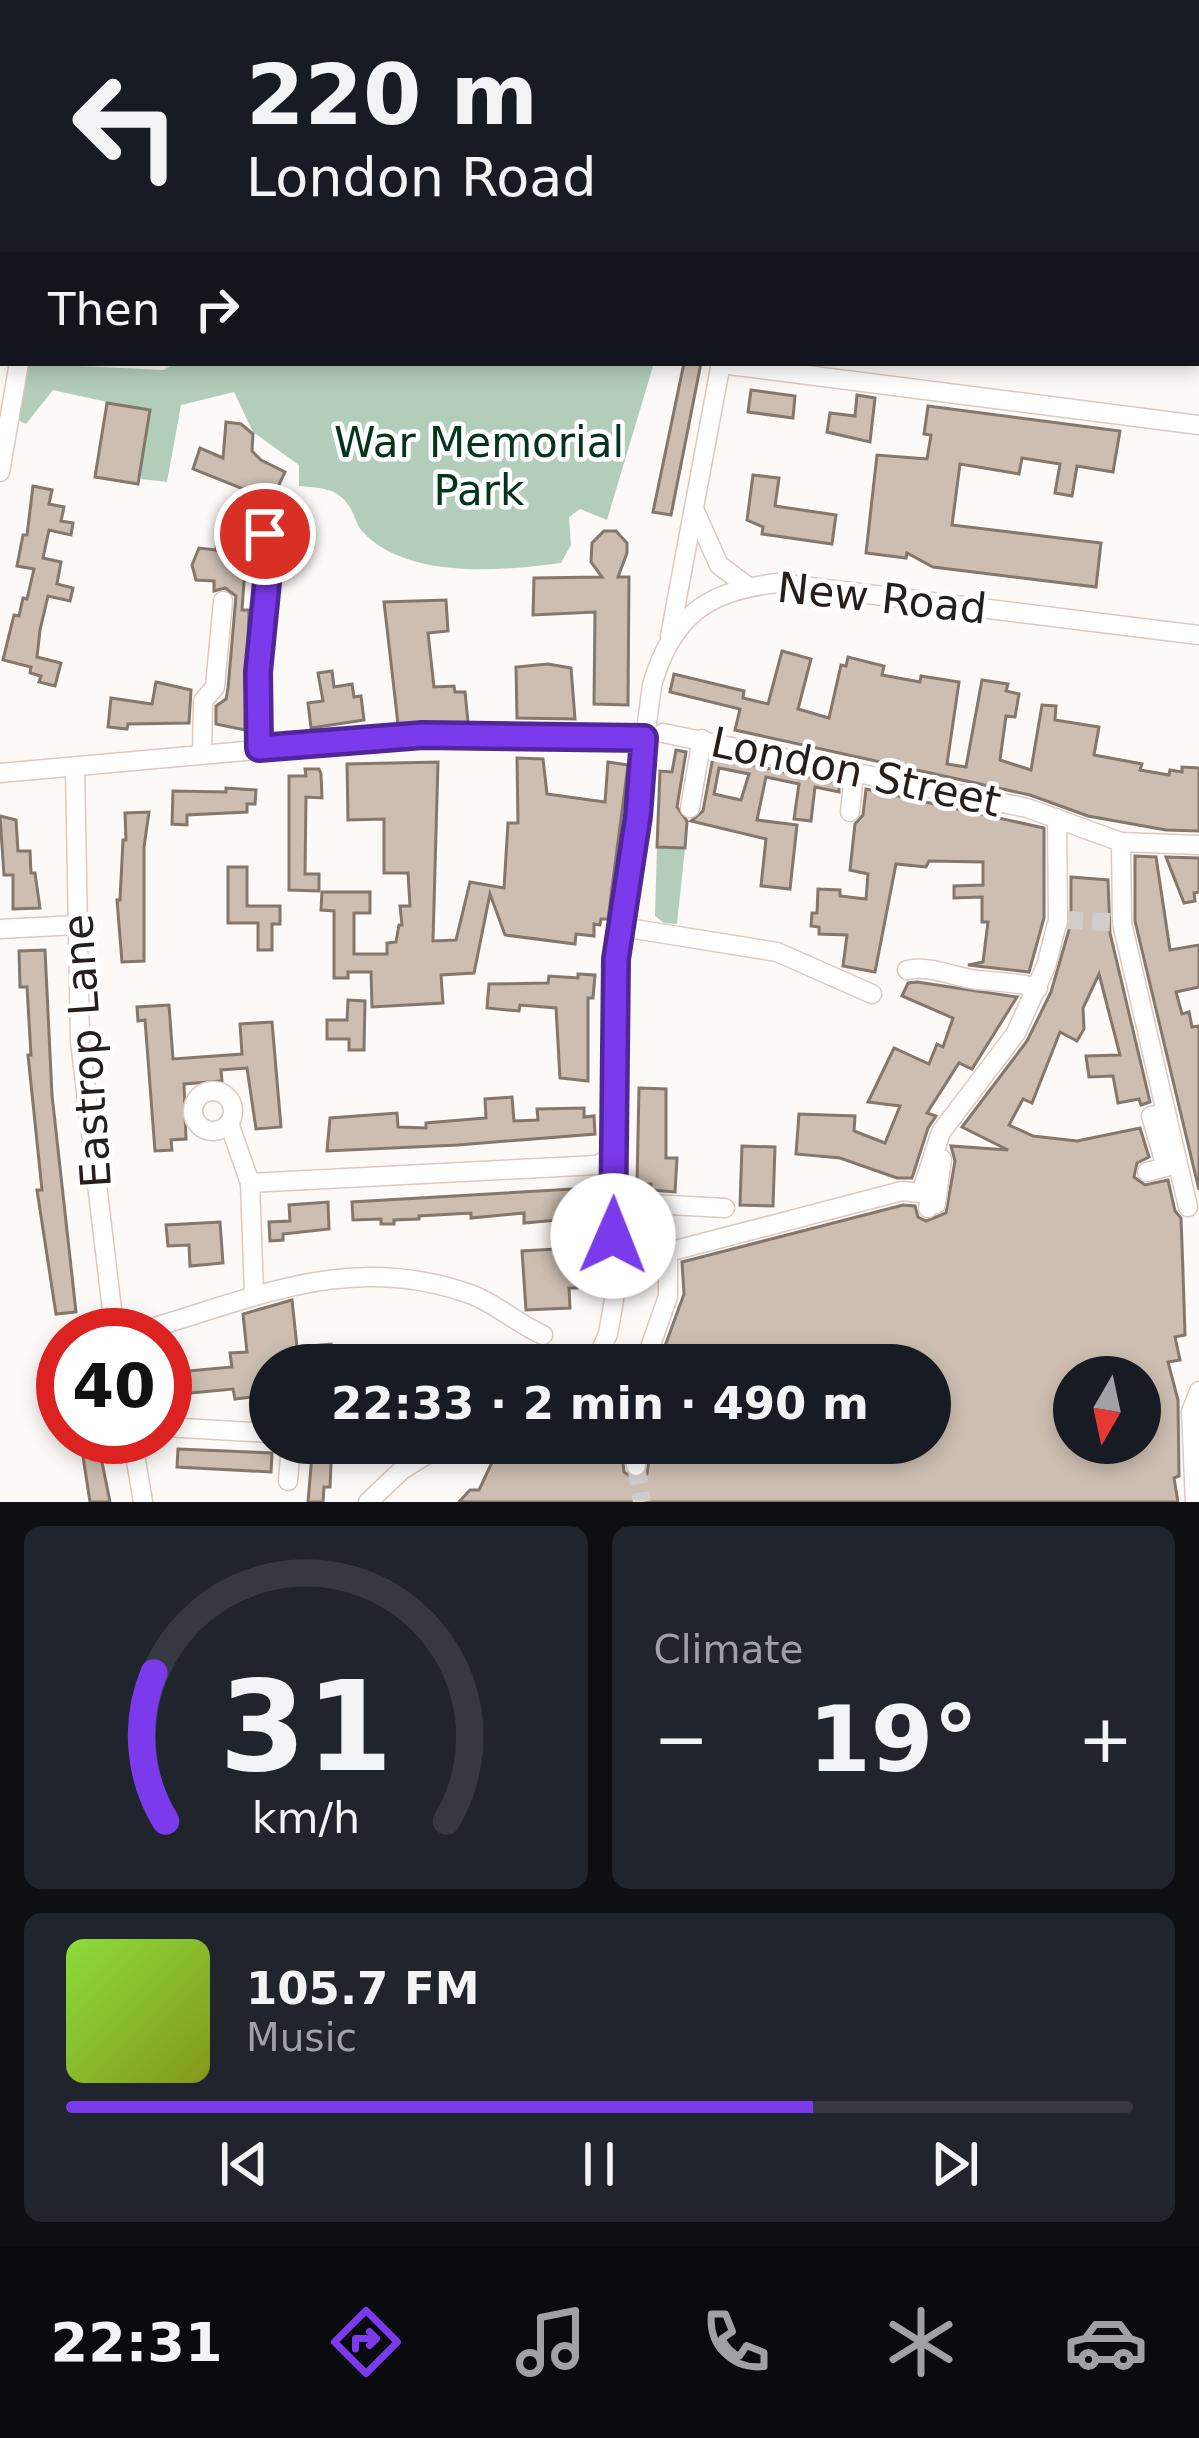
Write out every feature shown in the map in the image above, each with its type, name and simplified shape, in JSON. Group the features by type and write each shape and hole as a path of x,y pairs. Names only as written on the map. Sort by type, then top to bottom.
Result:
{"street":[{"path":"0,472 18,366"},
{"path":"601,1344 612,1314 614,1015 622,927 653,736 652,685 669,640 721,366"},
{"path":"737,366 1199,424"},
{"path":"692,505 719,565 747,586"},
{"path":"259,748 258,672 270,552 265,534"},
{"name":"New Road","path":"669,640 694,610 747,586 778,583 1199,635"},
{"path":"202,754 202,701 215,687 223,601"},
{"name":"London Street","path":"0,772 423,735 653,736 702,739 941,789 1052,816 1127,842 1199,845"},
{"path":"690,808 702,739"},
{"name":"Eastrop Lane","path":"75,766 80,1041 112,1308"},
{"path":"850,812 854,774"},
{"path":"651,1344 668,1296 668,1252 902,1190 925,1200 941,1132 1016,1033 1062,920 1052,816"},
{"path":"1127,842 1116,922 1188,1189"},
{"path":"0,929 76,925"},
{"path":"622,927 777,952 872,994"},
{"path":"907,970 951,972 973,980 1006,980 1038,988"},
{"path":"1147,1172 1166,1166 1151,1116 1165,1113"},
{"path":"229,1123 250,1183 254,1293"},
{"path":"250,1183 597,1165 614,1150"},
{"path":"614,1202 725,1208"},
{"path":"192,1314 254,1293 355,1276 421,1278 477,1296 543,1335"},
{"path":"1196,1502 1191,1412 1199,1391"},
{"path":"192,1428 249,1431"},
{"path":"136,1464 142,1502"},
{"path":"288,1481 289,1464"},
{"path":"368,1502 411,1464"}],"green space":[{"name":"War Memorial Park","path":"18,366 164,370 170,366 653,366 607,520 580,509 569,517 571,545 561,563 512,568 429,565 381,547 362,531 339,495 299,486 299,465 253,432 234,392 181,405 167,482 141,479 143,410 53,390 26,424 10,417"},
{"path":"657,847 685,848 677,924 655,916"}],"building":[{"path":"683,366 700,366 671,515 653,512"},
{"path":"751,390 795,396 793,418 748,412"},
{"path":"857,395 875,398 870,442 827,432 830,413 855,416"},
{"path":"107,403 150,410 138,484 95,477"},
{"path":"928,406 1120,431 1113,472 1077,466 1072,496 1055,493 1060,464 1022,458 1019,474 960,464 952,525 1101,543 1096,587 933,567 907,553 906,558 866,553 877,455 927,459"},
{"path":"226,422 241,424 253,434 252,451 285,472 277,489 270,486 261,496 193,469 200,448 223,458"},
{"path":"753,475 779,478 775,506 836,515 832,544 762,534 763,527 747,520"},
{"path":"33,486 52,490 49,504 64,507 61,521 73,523 71,535 49,530 43,558 61,562 57,584 73,588 70,601 48,596 40,630 37,657 61,663 55,686 39,682 41,676 30,673 31,667 3,660 14,615 19,616 23,598 27,599 34,569 17,566 23,535 27,535"},
{"path":"604,531 616,531 627,543 618,577 629,577 628,705 594,704 595,612 533,615 534,578 602,577 591,562 592,543"},
{"path":"217,539 246,542 245,549 255,563 254,575 244,582 242,610 249,610 245,730 216,724 216,706 226,699 228,688 236,596 225,588 214,591 214,581 196,580 192,565 199,548 216,550"},
{"path":"446,600 448,631 428,633 434,687 454,686 455,692 465,692 468,722 398,724 384,602"},
{"path":"782,651 811,659 798,709 829,718 841,665 846,666 848,657 884,666 882,675 959,682 947,764 966,767 982,680 1008,684 1006,691 1019,694 1015,717 1006,716 1000,760 1031,770 1042,705 1056,706 1055,720 1099,727 1094,755 1142,764 1140,770 1169,775 1170,770 1182,772 1182,767 1199,768 1199,831 1088,816 1030,795 735,730 740,709 670,692 674,674 744,691 743,698 768,704"},
{"path":"516,667 571,668 575,719 517,718"},
{"path":"332,671 334,687 352,684 354,697 361,696 364,720 311,728 308,703 323,701 318,673"},
{"path":"156,682 191,690 189,723 108,727 111,698 152,704"},
{"path":"676,750 686,752 677,807 687,821 685,848 657,847 660,771 672,772"},
{"path":"713,757 839,783 839,792 815,787 811,821 794,819 799,784 766,777 757,820 797,825 790,889 761,886 766,839 691,821 703,811","holes":["719,768 749,774 741,800 714,794"]},
{"path":"517,758 543,759 547,794 605,802 608,762 628,765 608,919 594,924 594,936 576,934 575,944 505,935 490,894 474,973 441,975 443,1003 372,1007 371,972 348,972 348,978 334,978 334,911 321,910 322,892 370,892 370,913 354,913 354,954 387,954 387,943 396,942 402,925 400,906 410,906 408,873 384,873 384,819 348,820 347,764 438,762 433,941 456,940 470,882 504,888 508,823 518,823"},
{"path":"305,769 319,769 321,774 322,798 306,797 305,874 319,874 319,891 289,890 289,776 306,776"},
{"path":"226,788 256,790 255,804 247,804 247,812 187,815 187,825 172,824 173,791 226,792"},
{"path":"866,789 1044,828 1044,918 1029,972 968,965 983,962 988,922 982,922 982,897 954,898 954,886 983,885 983,862 929,861 926,867 896,864 875,972 843,966 847,935 819,934 819,927 811,926 812,913 817,913 818,889 866,899 868,874 850,870 855,824 863,815"},
{"path":"149,812 144,847 144,961 122,962 117,900 125,813"},
{"path":"0,816 16,820 18,851 30,851 40,908 13,909 13,875 4,875"},
{"path":"1135,856 1156,857 1170,950 1199,945 1199,987 1176,992 1182,1014 1189,1012 1192,1027 1199,1026 1199,1190 1135,921"},
{"path":"1166,857 1199,858 1195,901 1184,903"},
{"path":"228,867 247,867 247,906 280,906 280,924 272,924 272,950 258,950 258,923 228,923"},
{"path":"1071,877 1108,880 1110,933 1150,1102 1118,1103 1113,1076 1089,1077 1086,1056 1120,1055 1099,974 1083,1008 1084,1029 1077,1041 1060,1032 1032,1103 1023,1099 1009,1125 1033,1136 1077,1141 1140,1128 1149,1157 1137,1163 1134,1177 1145,1185 1168,1180 1181,1218 1185,1335 1175,1337 1180,1360 1168,1362 1178,1400 1179,1476 1174,1478 1178,1502 459,1502 470,1490 479,1490 491,1464 623,1464 624,1472 635,1479 647,1474 648,1464 951,1464 951,1344 666,1344 684,1294 682,1262 903,1205 915,1206 918,1217 926,1221 946,1213 955,1161 951,1146 1008,1150 962,1127 1027,1041 1051,992 1071,923"},
{"path":"45,950 52,1095 76,1308 55,1308 37,1190 42,1190 28,1055 27,987 20,987 19,951"},
{"path":"578,974 595,975 593,998 588,998 588,1081 560,1078 556,1008 487,1008 489,984 548,983 549,976 578,978"},
{"path":"908,983 1017,997 972,1069 959,1063 927,1113 936,1116 912,1178 897,1178 840,1158 796,1154 799,1114 855,1116 854,1131 885,1143 900,1106 868,1102 894,1048 929,1064 937,1044 943,1047 953,1018 902,996"},
{"path":"348,1000 365,1001 364,1050 349,1050 349,1039 327,1039 327,1020 347,1020"},
{"path":"169,1005 173,1059 242,1054 240,1024 272,1022 281,1127 256,1129 247,1068 221,1070 222,1081 184,1084 186,1139 171,1140 172,1150 155,1151 145,1020 138,1021 137,1007"},
{"path":"639,1088 666,1089 666,1158 677,1158 675,1192 637,1184"},
{"path":"512,1097 514,1121 538,1120 537,1109 584,1108 584,1117 594,1116 595,1134 327,1151 330,1118 397,1113 398,1127 426,1128 426,1123 486,1118 485,1099"},
{"path":"742,1146 775,1147 773,1206 740,1205"},
{"path":"590,1188 592,1217 524,1223 524,1213 471,1218 471,1213 419,1216 394,1220 394,1224 381,1224 381,1219 353,1220 352,1202"},
{"path":"328,1202 329,1229 283,1234 283,1240 270,1241 269,1222 290,1221 289,1205"},
{"path":"220,1222 223,1263 190,1266 189,1245 168,1246 166,1225"},
{"path":"574,1248 577,1288 569,1288 570,1308 526,1310 522,1251"},
{"path":"292,1300 297,1344 249,1344 249,1397 235,1399 233,1389 192,1393 192,1371 232,1367 230,1353 247,1352 243,1314"},
{"path":"192,1450 249,1452 249,1464 271,1464 271,1472 177,1467 192,1464"},
{"path":"84,1464 102,1464 110,1502 90,1502"},
{"path":"311,1464 331,1464 330,1487 324,1487 323,1502 308,1502"}],"tunnel":[{"path":"1065,920 1110,922"},
{"path":"636,1466 642,1502"}],"route":[{"path":"265,534 270,552 260,636 259,748 423,735 644,738 638,816 616,959 613,1236"}]}
